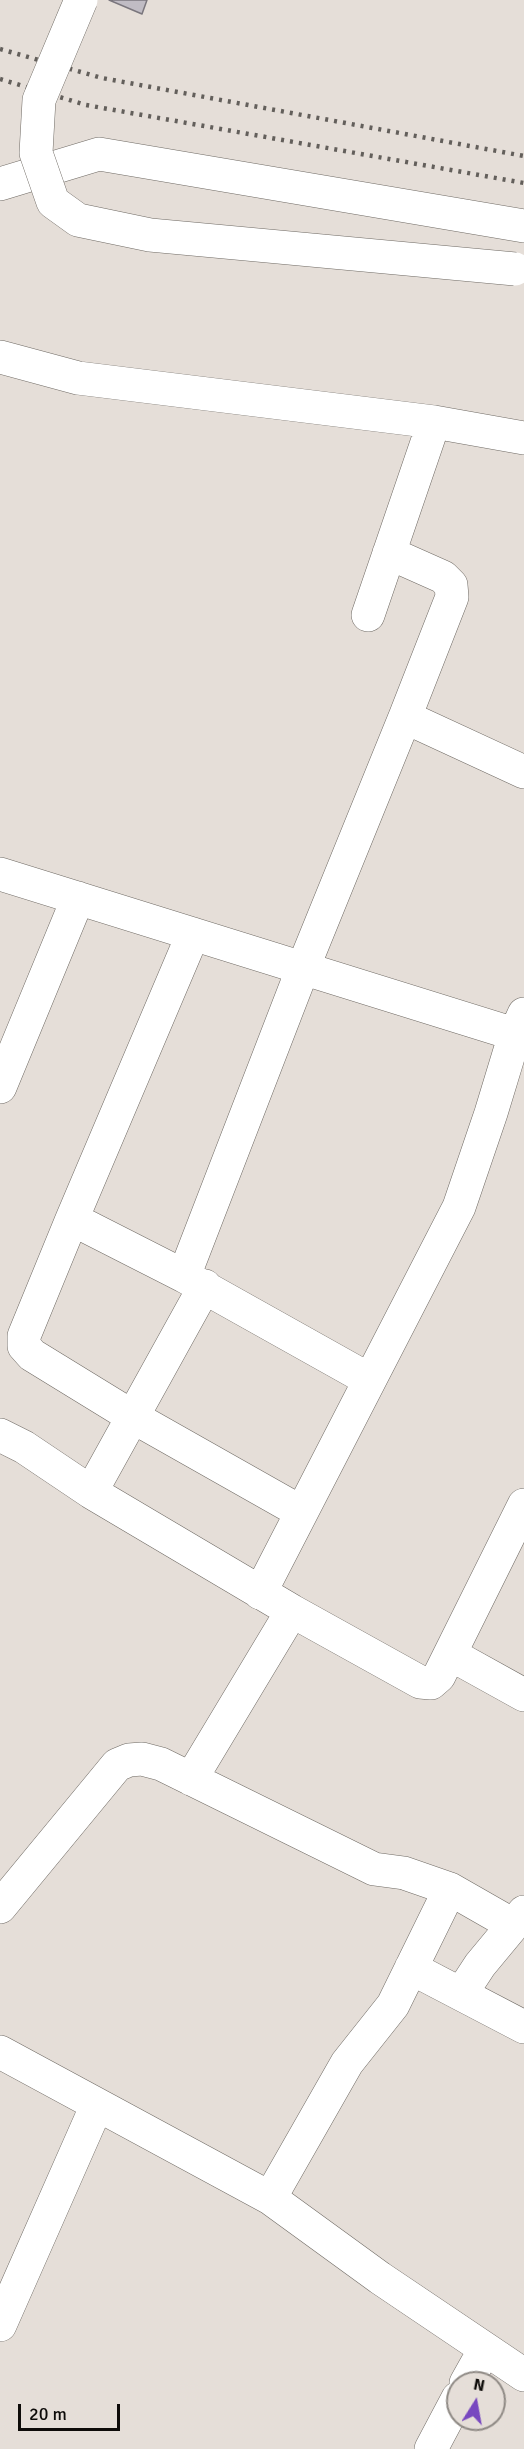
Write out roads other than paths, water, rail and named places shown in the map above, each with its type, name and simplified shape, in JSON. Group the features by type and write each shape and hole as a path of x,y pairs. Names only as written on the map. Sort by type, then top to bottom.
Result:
{"street":[{"path":"81,0 39,100 36,153 53,202 78,220 150,235 519,270"},
{"path":"0,184 99,154 524,226"},
{"path":"0,357 78,378 434,422 524,438"},
{"path":"368,615 434,422"},
{"path":"91,1492 133,1417 194,1281 303,968 452,597 451,585 443,577 389,553"},
{"path":"405,717 524,772"},
{"path":"0,874 303,968 521,1028 459,1207 368,1379 260,1593"},
{"path":"0,1087 78,898"},
{"path":"193,934 24,1336 24,1346 32,1356 133,1417 301,1512"},
{"path":"72,1219 194,1281 368,1379"},
{"path":"0,1436 24,1447 91,1492 260,1593 420,1682 431,1683 439,1677 524,1505"},
{"path":"191,1779 292,1611"},
{"path":"450,1654 524,1695"},
{"path":"0,1907 117,1765 129,1760 142,1759 161,1764 374,1869 404,1873 450,1888 519,1919 480,1965 461,1994"},
{"path":"270,2198 347,2063 393,2005 450,1888"},
{"path":"411,1968 524,2027"},
{"path":"0,2052 270,2198 524,2375"},
{"path":"0,2325 97,2105"},
{"path":"473,2371 485,2349"},
{"path":"431,2449 446,2421"}],"railway":[{"path":"0,49 102,78 524,156"},
{"path":"0,79 86,105 524,183"}]}
